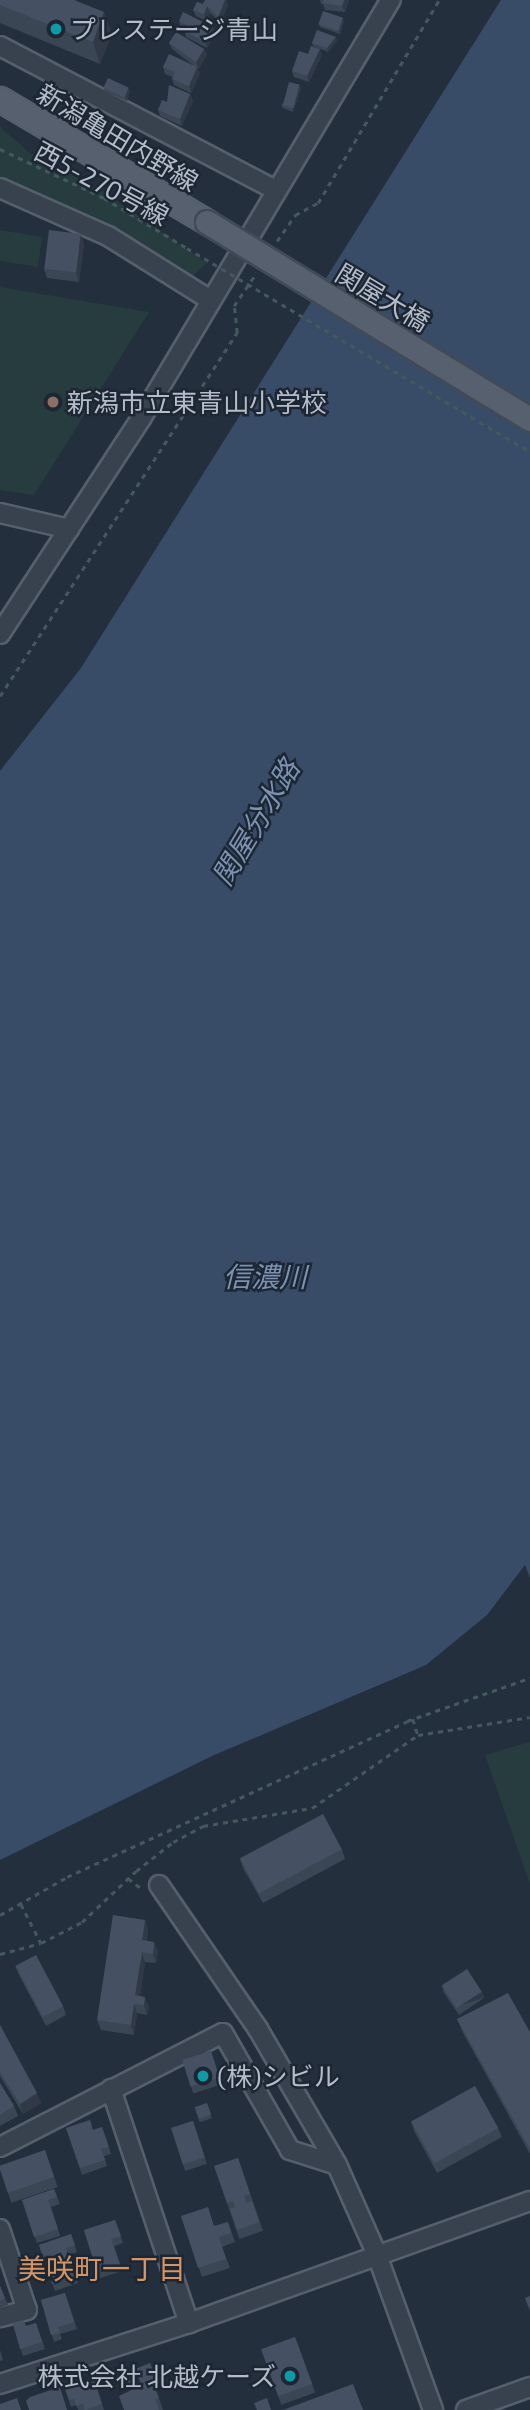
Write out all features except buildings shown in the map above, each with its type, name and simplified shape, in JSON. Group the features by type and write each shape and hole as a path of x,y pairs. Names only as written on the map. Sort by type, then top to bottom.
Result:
{"main road":[{"name":"新潟亀田内野線","path":"0,99 207,222"},
{"name":"関屋大橋","path":"207,222 530,419"}],"street":[{"path":"0,634 142,416 209,299 391,0"},
{"path":"0,46 275,190"},
{"path":"0,188 108,236 209,299"},
{"path":"0,513 69,529"},
{"path":"159,1885 258,2029 337,2165 377,2255 433,2410"},
{"path":"0,2147 223,2033 290,2150 337,2165"},
{"path":"111,2089 189,2323"},
{"path":"0,2384 189,2323 530,2201"},
{"path":"0,2229 27,2310 0,2317"},
{"path":"466,2410 530,2387"}],"path":[{"path":"272,249 295,215 318,203 439,0"},
{"name":"西5-270号線","path":"0,149 104,198 530,452"},
{"path":"0,696 237,333 234,306 256,272"},
{"path":"0,1915 67,1877 413,1719 530,1678"},
{"path":"0,1954 41,1943 82,1922 173,1842 203,1826 312,1808 418,1735 530,1717"},
{"path":"413,1719 418,1735"},
{"path":"20,1904 41,1943"}],"green space":[{"path":"0,127 30,153 105,192 207,263 188,280 0,185"},
{"path":"0,230 42,237 38,267 0,261"},
{"path":"0,287 149,312 34,495 0,490"},
{"path":"530,1742 530,1884 485,1755"}],"water":[{"path":"501,0 530,0 530,1578 525,1565 487,1615 426,1665 212,1756 0,1860 0,771 81,668"}],"place":[{"name":"プレステージ青山","path":"56,29"},
{"name":"新潟市立東青山小学校","path":"53,402"},
{"name":"(株)シビル","path":"203,2076"},
{"name":"株式会社 北越ケーズ","path":"290,2376"}],"district":[{"name":"美咲町一丁目","path":"102,2268"}],"water label":[{"name":"関屋分水路","path":"255,822"},
{"name":"信濃川","path":"265,1276"}]}
